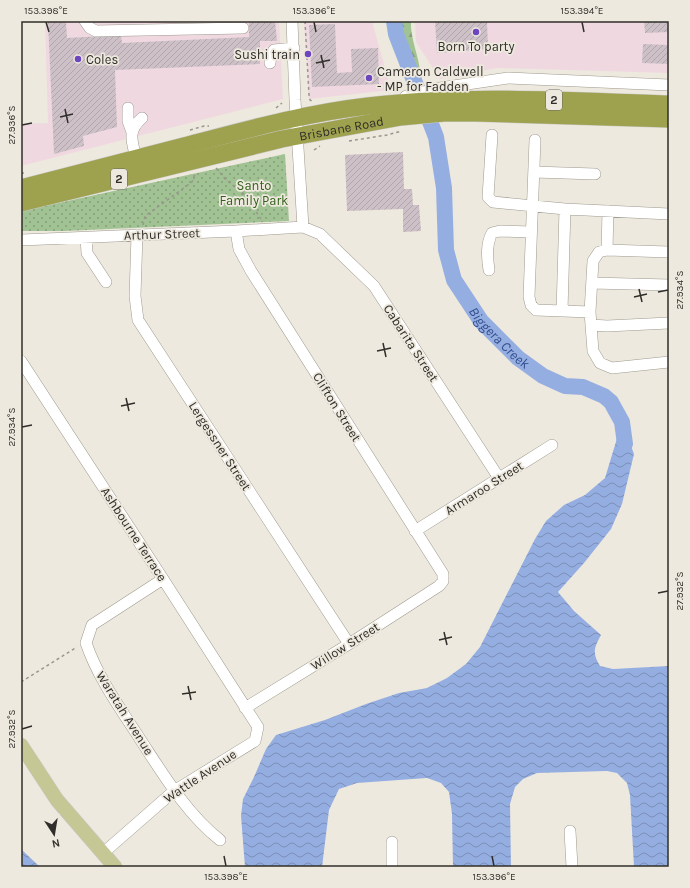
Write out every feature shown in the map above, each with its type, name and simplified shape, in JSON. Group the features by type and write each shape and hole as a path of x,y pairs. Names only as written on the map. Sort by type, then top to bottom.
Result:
{"highway":[{"name":"Brisbane Road","path":"21,203 217,154 360,124 441,100 512,99 669,104"},
{"name":"Brisbane Road","path":"441,100 476,113 669,119"},
{"name":"Brisbane Road","path":"21,188 225,135 296,119 367,106 404,112"}],"main road":[{"path":"21,746 52,794 102,854 115,867"}],"street":[{"path":"85,21 90,28 96,32 243,28"},
{"path":"292,21 296,119 303,226"},
{"path":"270,64 271,55 274,50 294,48"},
{"name":"Brisbane Road","path":"404,112 441,100 481,81 508,78 669,85"},
{"path":"128,108 128,121 132,132"},
{"path":"136,158 131,137 135,124 142,118"},
{"path":"492,135 488,197 493,202 565,209 669,214"},
{"path":"535,140 529,297 531,305 536,310 590,312"},
{"path":"534,172 595,174"},
{"name":"Brisbane Road","path":"21,180 46,175 78,173"},
{"path":"562,311 565,209"},
{"path":"607,250 608,211"},
{"name":"Arthur Street","path":"21,240 236,231 303,226"},
{"name":"Cabarita Street","path":"303,226 320,234 374,286 499,478"},
{"name":"Clifton Street","path":"236,231 239,249 251,271 443,574 443,581"},
{"path":"489,270 487,252 488,240 492,233 500,231 532,232"},
{"name":"Lergessner Street","path":"137,235 135,296 138,320 349,644"},
{"path":"86,238 87,253 106,282"},
{"path":"669,252 607,250 599,252 594,261 590,312 593,351 600,363 612,368 669,362"},
{"path":"592,283 669,285"},
{"path":"591,325 607,326 669,322"},
{"name":"Ashbourne Terrace","path":"21,361 246,708"},
{"name":"Armaroo Street","path":"416,531 552,445"},
{"name":"Waratah Avenue","path":"163,579 92,625 86,643 103,682 174,791 209,831 220,840"},
{"name":"Willow Street","path":"246,708 439,586 443,581"},
{"name":"Wattle Avenue","path":"102,854 174,791 254,741 258,727 246,708"},
{"path":"570,830 572,867"},
{"path":"392,842 392,867"}],"path":[{"path":"305,21 309,95 310,100 316,102"},
{"path":"343,142 387,135 404,112"},
{"path":"314,150 321,145"},
{"path":"214,166 226,180 243,193 268,229"},
{"path":"137,235 142,229 145,216 192,182 195,175 195,170"},
{"path":"21,682 75,647"}],"shaded area":[{"path":"279,21 283,99 21,166 21,124 48,123 45,22"},
{"path":"304,21 372,21 391,90 309,99"},
{"path":"415,21 669,21 669,73 497,68 440,79 416,42"}],"green space":[{"path":"401,21 411,21 412,34 420,72 404,44"},
{"name":"Santo Family Park","path":"285,154 289,221 64,231 21,231 21,211"}],"water":[{"path":"622,422 634,454 622,504 611,529 584,563 558,592 574,611 601,635 595,650 596,658 600,666 613,669 669,666 669,867 634,867 630,795 627,783 617,773 607,771 537,773 523,779 515,787 510,804 511,867 453,867 452,814 449,792 441,783 427,778 357,783 339,789 329,810 322,867 245,867 241,816 243,799 266,749 276,735 325,720 399,693 427,688 447,678 466,664 480,647 535,539 546,521 564,505 585,495 605,478"},
{"path":"21,849 40,867 21,867"}],"building":[{"path":"249,21 275,21 277,41 260,41 260,64 115,70 117,127 83,136 84,146 54,154 48,22 66,22 67,38 121,35 122,43 249,37"},
{"path":"435,21 487,21 488,49 437,53"},
{"path":"644,21 669,21 669,32 645,33"},
{"path":"335,24 337,73 352,72 351,49 378,48 379,84 312,87 309,25"},
{"path":"643,44 669,45 669,64 642,63"},
{"path":"403,152 404,189 412,189 413,205 419,205 421,231 403,232 403,209 347,211 345,155"}],"waterway":[{"name":"Biggera Creek","path":"394,21 396,34 436,137 444,188 446,250 454,280 481,321 518,358 543,376 565,386 583,387 604,396 611,402 622,422 625,444"}],"place":[{"name":"Born To party","path":"476,32"},
{"name":"Sushi train","path":"308,54"},
{"name":"Coles","path":"78,59"},
{"name":"Cameron Caldwell - MP for Fadden","path":"369,78"}]}
